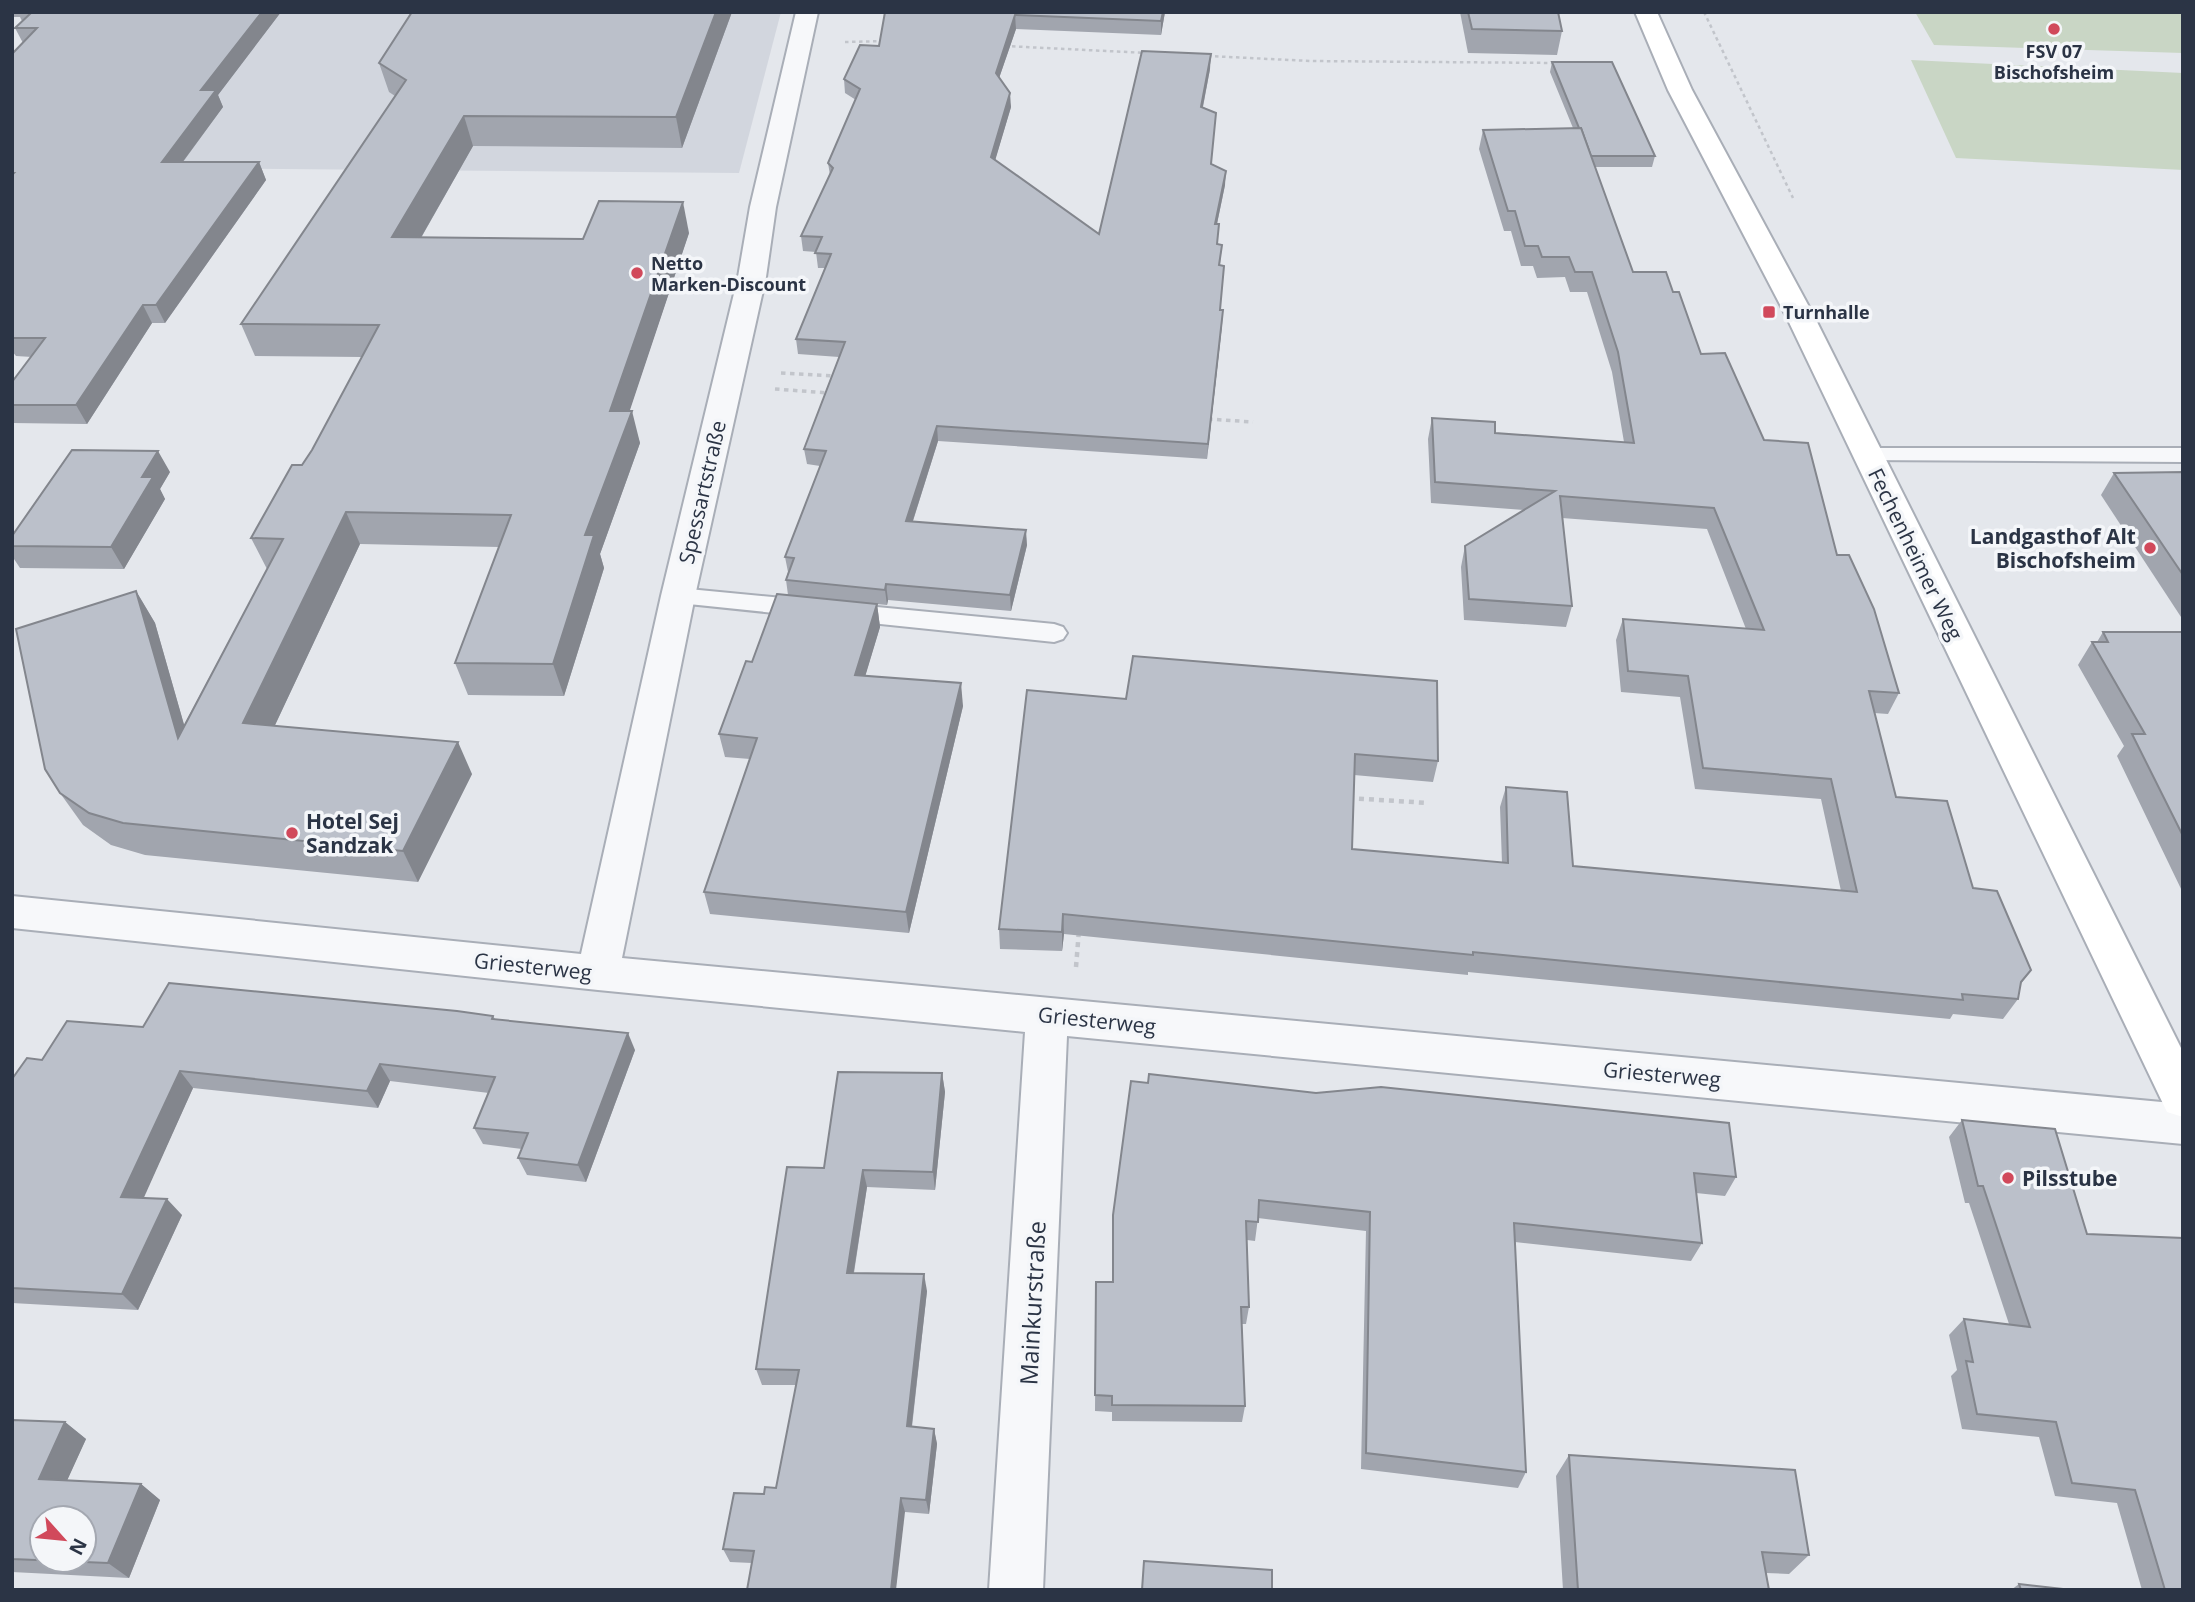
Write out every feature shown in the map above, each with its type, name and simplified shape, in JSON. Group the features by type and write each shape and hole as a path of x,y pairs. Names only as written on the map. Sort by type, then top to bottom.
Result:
{"street":[{"name":"Spessartstraße","path":"598,973 678,596 752,277 763,207 807,12"},
{"name":"Fechenheimer Weg","path":"1646,12 1666,64 1797,311 2082,887 2183,1098"},
{"name":"Griesterweg","path":"12,912 598,973 2183,1124"},
{"name":"Mainkurstraße","path":"1016,1590 1059,1017"}],"lane":[{"path":"1868,455 2183,454"},
{"path":"678,596 1055,633"}],"path":[{"path":"798,49 864,40 892,41"},
{"path":"1004,46 1157,53"},
{"path":"1199,55 1311,61 1556,63"},
{"path":"727,378 838,376"},
{"path":"727,378 836,393"},
{"path":"1197,418 1253,422"},
{"path":"1347,798 1428,803"},
{"path":"1059,1017 1079,926"}],"shaded area":[{"path":"249,12 781,12 739,173 179,168"}],"green space":[{"name":"FSV 07 Bischofsheim","path":"1915,12 2183,12 2183,53 1934,45"},
{"path":"1911,60 2183,73 2183,170 1956,158"}],"building":[{"path":"262,12 201,90 216,90 162,162 259,162 156,305 143,305 76,405 12,405 12,382 45,338 12,338 12,54 37,28 15,28 31,13 18,13"},
{"path":"412,12 716,12 676,117 464,116 392,237 583,239 599,201 683,202 610,411 632,411 585,535 594,535 553,664 455,663 511,515 346,512 243,723 458,742 403,851 123,823 89,813 60,793 45,769 16,629 136,591 178,738 283,539 251,538 292,465 302,465 312,450 379,325 241,324 406,80 379,63"},
{"path":"885,12 1163,12 1161,21 1015,15 996,73 1010,93 991,157 1099,234 1142,51 1211,54 1201,107 1216,113 1211,164 1226,171 1215,224 1219,224 1217,244 1222,245 1219,265 1224,266 1220,310 1223,310 1208,444 937,426 906,521 1026,530 1010,595 886,584 885,590 786,580 794,558 785,557 826,451 804,449 845,342 796,339 831,254 815,253 822,237 801,236 833,168 828,163 860,89 844,79 860,45 879,46"},
{"path":"1468,12 1558,12 1562,31 1472,29"},
{"path":"1552,62 1612,62 1655,156 1591,156"},
{"path":"1581,128 1633,272 1666,272 1673,292 1679,292 1701,354 1725,353 1764,440 1808,443 1837,555 1849,555 1874,609 1899,693 1869,691 1896,797 1947,801 1973,888 1997,891 2031,970 2021,982 2018,999 1962,994 1963,1000 1063,914 1062,932 999,929 1027,690 1126,699 1133,656 1437,681 1438,761 1355,754 1352,849 1508,863 1506,787 1567,792 1573,866 1857,892 1831,779 1703,768 1688,676 1628,671 1623,619 1764,630 1714,508 1560,496 1572,606 1469,599 1465,546 1555,491 1435,482 1432,418 1495,422 1495,433 1634,443 1618,352 1592,272 1575,272 1569,257 1542,257 1538,246 1525,246 1515,211 1508,211 1483,130"},
{"path":"72,450 158,451 142,477 153,477 111,547 12,546 12,536"},
{"path":"2183,472 2183,575 2114,473"},
{"path":"777,594 877,604 855,675 961,683 906,912 704,892 757,738 719,734 746,661 752,662"},
{"path":"2103,632 2183,632 2183,836 2132,734 2145,734 2092,642 2108,642"},
{"path":"169,983 457,1011 493,1016 492,1019 628,1033 578,1165 518,1158 528,1133 474,1128 495,1077 380,1064 367,1091 180,1071 121,1197 167,1199 122,1294 12,1288 12,1079 27,1058 42,1060 67,1021 143,1027"},
{"path":"838,1072 942,1073 933,1172 863,1170 847,1273 924,1274 907,1426 934,1429 926,1500 901,1498 891,1590 747,1590 754,1551 723,1549 734,1493 764,1494 765,1487 776,1488 799,1370 756,1369 787,1167 824,1168"},
{"path":"1149,1074 1316,1093 1381,1087 1729,1123 1736,1177 1694,1173 1702,1243 1514,1223 1526,1472 1366,1453 1370,1212 1259,1200 1258,1222 1246,1221 1249,1307 1241,1307 1245,1406 1112,1405 1112,1396 1095,1395 1096,1282 1113,1282 1113,1215 1131,1081 1148,1083"},
{"path":"1962,1120 2055,1129 2087,1234 2183,1238 2183,1590 2165,1590 2135,1490 2072,1483 2056,1422 1977,1414 1966,1361 1973,1362 1964,1319 2030,1327 1983,1186 1978,1186"},
{"path":"12,1420 65,1422 39,1479 141,1484 108,1563 98,1563 98,1504 28,1504 28,1560 12,1559"},
{"path":"1569,1455 1795,1470 1809,1555 1762,1552 1769,1590 1578,1590"},
{"path":"1144,1561 1272,1570 1272,1590 1142,1590"},
{"path":"2019,1584 2072,1590 2021,1590"}],"place":[{"name":"FSV 07 Bischofsheim","path":"2054,29"},
{"name":"Netto Marken-Discount","path":"637,273"},
{"name":"Turnhalle","path":"1769,312"},
{"name":"Landgasthof Alt Bischofsheim","path":"2150,548"},
{"name":"Hotel Sej Sandzak","path":"292,833"},
{"name":"Pilsstube","path":"2008,1178"}]}
